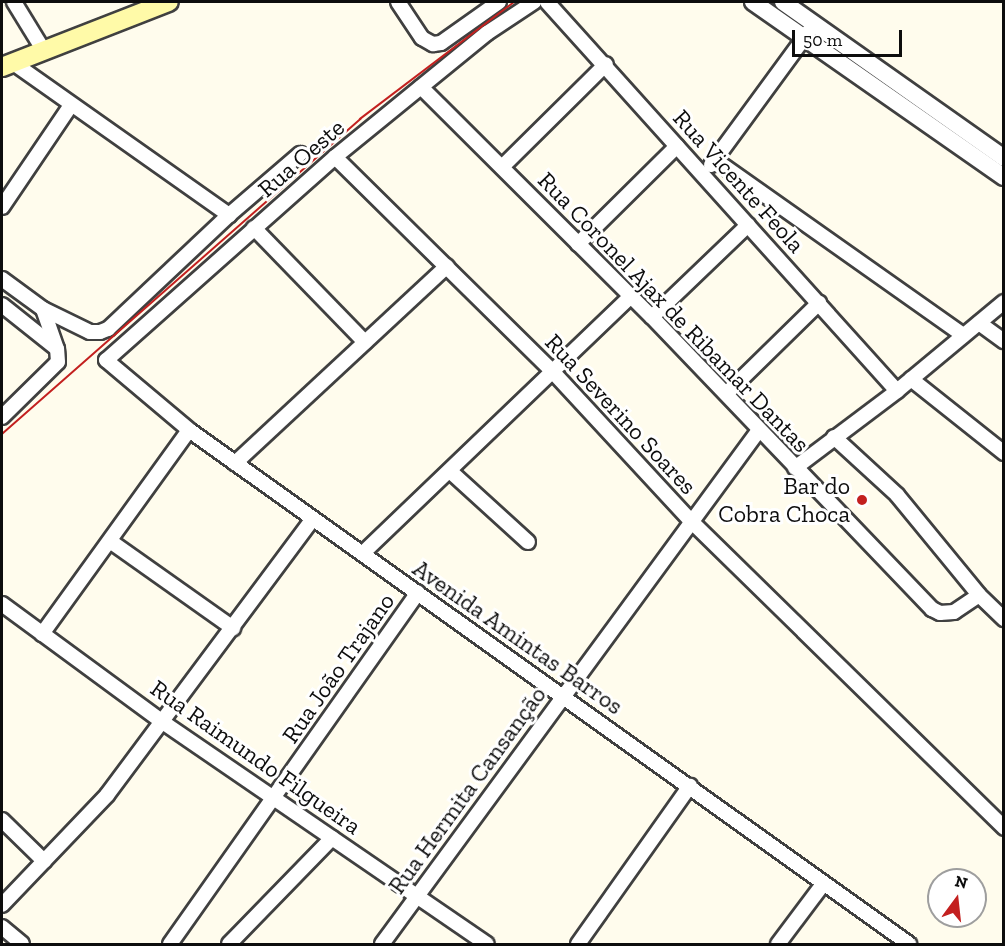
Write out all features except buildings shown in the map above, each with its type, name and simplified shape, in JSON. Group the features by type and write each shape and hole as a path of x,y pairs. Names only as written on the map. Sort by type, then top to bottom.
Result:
{"main road":[{"path":"7,65 169,2"}],"street":[{"path":"15,2 44,51"},
{"path":"398,2 422,38 433,44 441,44 499,2"},
{"name":"Rua Oeste","path":"106,360 335,157 421,87 534,2"},
{"name":"Rua Vicente Feola","path":"546,2 606,64 897,391"},
{"path":"753,2 1004,177"},
{"path":"778,20 794,4 814,24 1004,158"},
{"path":"704,174 814,24"},
{"path":"502,167 606,64"},
{"path":"7,65 71,105 229,215"},
{"name":"Rua Coronel Ajax de Ribamar Dantas","path":"421,87 727,393 795,468 932,609 954,612 979,595"},
{"path":"2,207 71,105"},
{"path":"578,244 677,146"},
{"path":"2,279 43,309 90,332 108,329 229,215 300,154"},
{"name":"Rua Severino Soares","path":"335,157 553,372 693,523 1004,828"},
{"path":"715,160 963,335"},
{"path":"652,317 748,225"},
{"path":"254,228 365,342"},
{"path":"235,463 447,266"},
{"path":"363,553 451,472 631,296"},
{"path":"795,468 911,380 1004,302"},
{"path":"727,393 819,303"},
{"path":"2,305 57,349"},
{"path":"2,417 58,362 57,349 43,309"},
{"path":"979,323 1004,341"},
{"name":"Avenida Amintas Barros","path":"106,360 189,430 690,786 909,945"},
{"path":"911,380 1004,453"},
{"path":"42,634 189,430"},
{"name":"Rua Hermita Cansanção","path":"382,945 759,430"},
{"path":"834,437 897,495 979,595 1004,619"},
{"path":"451,472 528,542"},
{"path":"2,905 107,795 164,723 313,519"},
{"path":"110,541 233,628"},
{"name":"Rua João Trajano","path":"170,945 418,593"},
{"name":"Rua Raimundo Filgueira","path":"2,604 164,723 487,945"},
{"path":"578,945 690,786"},
{"path":"2,820 45,861"},
{"path":"229,945 332,838"},
{"path":"778,945 823,884"},
{"path":"2,927 22,945"}],"tram line":[{"path":"2,434 360,119 514,2"}],"place":[{"name":"Bar do Cobra Choca","path":"862,500"}]}
